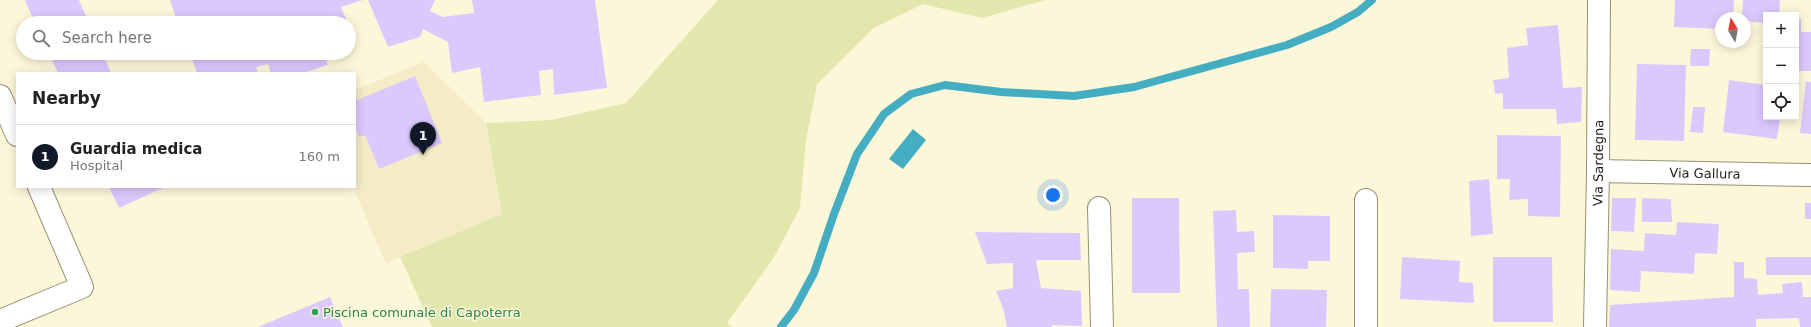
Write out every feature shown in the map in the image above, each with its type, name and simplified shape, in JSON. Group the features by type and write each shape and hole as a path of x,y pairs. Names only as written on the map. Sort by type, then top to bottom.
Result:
{"street":[{"name":"Via Sardegna","path":"1595,327 1599,0"},
{"path":"0,96 16,133"},
{"name":"Via Gallura","path":"1598,171 1811,175"},
{"path":"0,321 82,287 39,188"},
{"path":"1366,200 1366,327"},
{"path":"1099,208 1102,327"}],"shaded area":[{"path":"424,62 486,123 502,214 386,264 353,188 356,188 356,90"}],"green space":[{"path":"718,0 1045,0 982,18 923,4 874,28 817,84 806,140 800,208 773,259 727,323 732,327 432,327 400,257 502,214 486,123 551,120 626,103"}],"water":[{"path":"913,129 926,140 903,169 889,159"}],"building":[{"path":"25,0 79,0 86,16 32,16"},
{"path":"170,0 363,0 341,7 345,16 176,16"},
{"path":"368,0 435,0 430,11 443,17 474,13 472,0 595,0 607,88 554,95 553,69 539,71 541,95 484,102 480,67 452,73 448,42 423,29 420,37 388,47"},
{"path":"1675,0 1734,0 1733,12 1715,12 1715,29 1674,27"},
{"path":"1743,0 1780,0 1779,12 1763,12 1763,23 1751,22 1751,12 1742,12"},
{"path":"1799,19 1801,19 1801,32 1811,32 1811,71 1799,71"},
{"path":"1558,25 1563,88 1582,87 1581,122 1557,124 1556,109 1503,109 1503,93 1495,94 1493,80 1509,78 1507,48 1528,45 1526,28"},
{"path":"1691,49 1710,49 1709,66 1690,66"},
{"path":"52,60 105,60 111,72 58,72"},
{"path":"192,60 326,60 328,65 306,72 271,72 268,64 256,67 258,72 197,72"},
{"path":"1637,64 1686,65 1684,141 1635,140"},
{"path":"415,76 442,143 379,169 365,135 359,137 356,130 356,101"},
{"path":"1729,80 1763,85 1763,120 1780,120 1777,139 1723,132"},
{"path":"1806,81 1811,82 1811,134 1800,133"},
{"path":"1693,107 1705,107 1703,133 1690,132"},
{"path":"1497,135 1561,136 1560,217 1528,216 1528,199 1509,200 1510,179 1497,179"},
{"path":"1489,179 1493,234 1471,236 1469,181"},
{"path":"109,188 163,188 119,208"},
{"path":"1132,198 1179,198 1180,293 1132,293"},
{"path":"1612,198 1636,198 1634,232 1611,231"},
{"path":"1642,198 1671,199 1672,222 1642,222"},
{"path":"1805,203 1811,203 1811,219 1805,219"},
{"path":"1236,210 1237,232 1254,231 1255,252 1237,253 1238,289 1249,289 1250,327 1217,327 1213,211"},
{"path":"1273,215 1330,216 1330,261 1308,261 1308,269 1273,268"},
{"path":"1677,222 1719,224 1717,254 1695,253 1694,274 1641,271 1640,292 1610,290 1611,249 1644,251 1645,233 1676,235"},
{"path":"975,232 1080,233 1081,260 1036,260 1041,288 1081,291 1082,326 1052,325 1052,327 1007,327 1003,308 996,291 1013,288 1013,263 987,264"},
{"path":"1402,257 1460,261 1459,282 1473,283 1474,303 1400,299"},
{"path":"1493,257 1552,257 1553,322 1493,322"},
{"path":"1766,257 1811,257 1811,275 1766,275"},
{"path":"1734,262 1744,262 1744,278 1757,279 1758,295 1783,293 1782,284 1802,282 1803,297 1811,297 1811,327 1800,327 1799,318 1756,319 1756,327 1609,327 1610,305 1734,297"},
{"path":"1271,289 1327,290 1326,327 1270,327"},
{"name":"Piscina comunale di Capoterra","path":"330,297 343,327 258,327"}],"waterway":[{"path":"781,327 794,310 814,273 834,214 857,154 884,114 911,94 945,85 1001,92 1074,96 1134,87 1287,45 1331,27 1358,12 1372,0"}],"place":[{"name":"Guardia medica","path":"423,155"},
{"name":"Piscina comunale di Capoterra","path":"315,312"}]}
